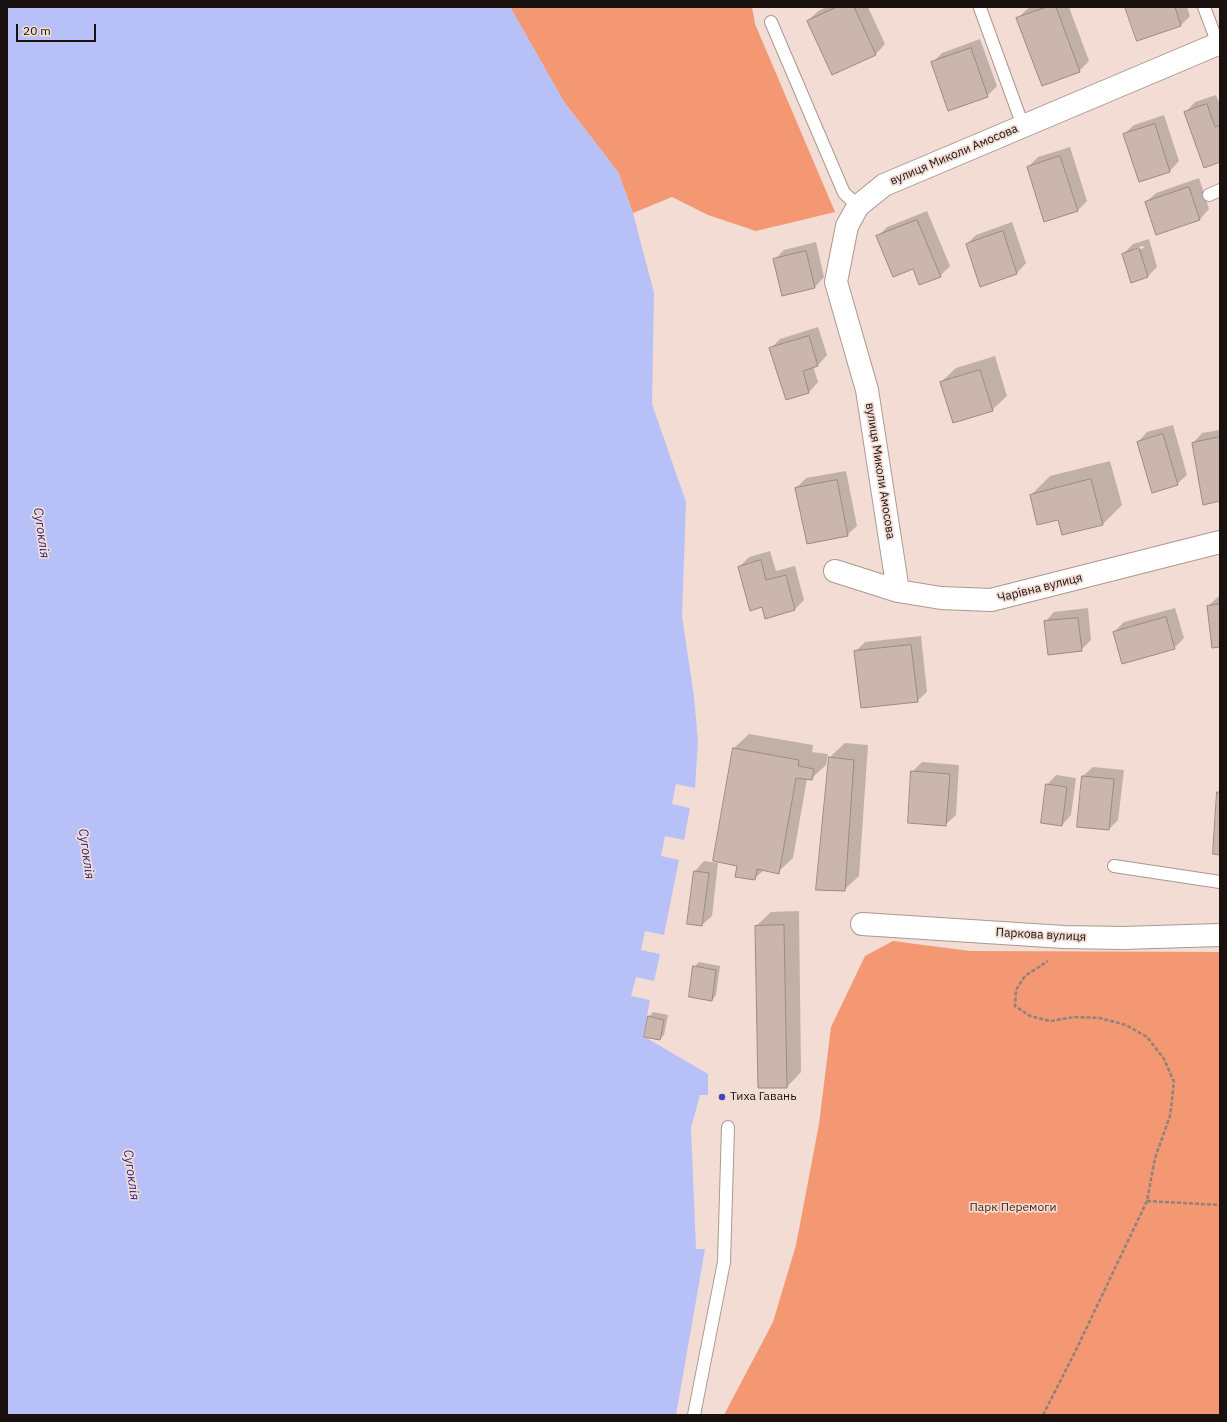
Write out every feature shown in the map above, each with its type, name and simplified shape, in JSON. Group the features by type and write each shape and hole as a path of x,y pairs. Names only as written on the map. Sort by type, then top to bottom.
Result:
{"street":[{"name":"вулиця Миколи Амосова","path":"898,591 867,390 836,282 847,226 858,206 884,186 1219,43"},
{"name":"Чарівна вулиця","path":"836,571 898,591 941,598 991,600 1220,542"},
{"name":"Паркова вулиця","path":"862,924 1064,937 1122,938 1220,935"}],"lane":[{"path":"1204,7 1219,43"},
{"path":"980,8 1022,126"},
{"path":"770,22 844,192 858,206"},
{"path":"1209,195 1220,190"},
{"path":"1114,866 1220,882"},
{"path":"694,1415 724,1262 728,1127"}],"path":[{"path":"1043,1415 1076,1350 1147,1201 1155,1158 1170,1116 1174,1082 1164,1059 1147,1037 1126,1025 1100,1018 1075,1017 1050,1021 1030,1016 1015,1006 1016,990 1025,976 1049,960"},
{"path":"1147,1201 1220,1205"}],"green space":[{"path":"510,7 752,7 755,24 835,212 756,231 708,215 672,197 633,213 618,172 564,102"},
{"name":"Парк Перемоги","path":"893,941 970,951 1220,952 1220,1415 724,1415 773,1322 796,1245 819,1124 831,1027 865,956"}],"water":[{"name":"Сугоклія","path":"7,7 510,7 564,102 618,172 633,213 654,293 652,404 686,502 682,616 694,697 698,742 695,788 676,784 672,804 690,808 684,840 665,836 661,856 679,860 664,935 645,931 641,950 660,954 654,981 636,977 631,996 650,1000 643,1036 708,1074 708,1095 700,1095 691,1128 696,1249 705,1249 676,1415 7,1415"}],"building":[{"path":"837,7 854,7 876,55 832,75 807,21"},
{"path":"1047,7 1056,7 1080,72 1042,86 1016,18"},
{"path":"1125,7 1175,7 1181,26 1137,41"},
{"path":"971,48 988,97 948,111 931,62"},
{"path":"1207,104 1215,127 1220,125 1220,162 1204,168 1184,112"},
{"path":"1155,124 1170,172 1139,182 1123,134"},
{"path":"1060,156 1078,211 1044,222 1027,167"},
{"path":"1189,187 1200,220 1156,235 1145,202"},
{"path":"917,220 941,277 919,285 913,269 893,277 876,236"},
{"path":"1003,231 1017,274 980,287 966,244"},
{"path":"1139,248 1148,277 1131,283 1122,254"},
{"path":"806,251 815,288 782,296 773,259"},
{"path":"809,336 818,366 803,371 809,393 786,400 769,348"},
{"path":"980,370 993,411 953,423 940,382"},
{"path":"1163,434 1178,485 1152,493 1137,442"},
{"path":"1220,437 1220,501 1203,505 1192,443"},
{"path":"1091,479 1103,525 1062,535 1058,520 1037,525 1030,495"},
{"path":"837,480 848,536 807,544 795,488"},
{"path":"761,560 766,580 786,575 795,610 765,619 762,607 750,611 738,567"},
{"path":"1220,604 1220,647 1212,648 1207,606"},
{"path":"1166,617 1175,649 1122,664 1113,632"},
{"path":"1078,618 1082,651 1048,655 1044,621"},
{"path":"911,645 918,702 861,708 854,651"},
{"path":"733,748 799,760 798,766 814,769 812,780 796,778 779,874 757,869 755,880 735,877 737,866 713,861"},
{"path":"829,757 854,760 845,891 816,890"},
{"path":"911,771 950,774 946,826 908,823"},
{"path":"1082,776 1114,779 1109,830 1077,827"},
{"path":"1046,784 1067,787 1062,826 1041,823"},
{"path":"1217,792 1220,792 1220,855 1213,854"},
{"path":"694,871 709,873 702,926 687,924"},
{"path":"784,925 787,1088 758,1088 755,926"},
{"path":"693,966 716,970 712,1001 689,997"},
{"path":"648,1016 664,1020 660,1040 644,1037"}],"place":[{"name":"Тиха Гавань","path":"722,1097"}]}
